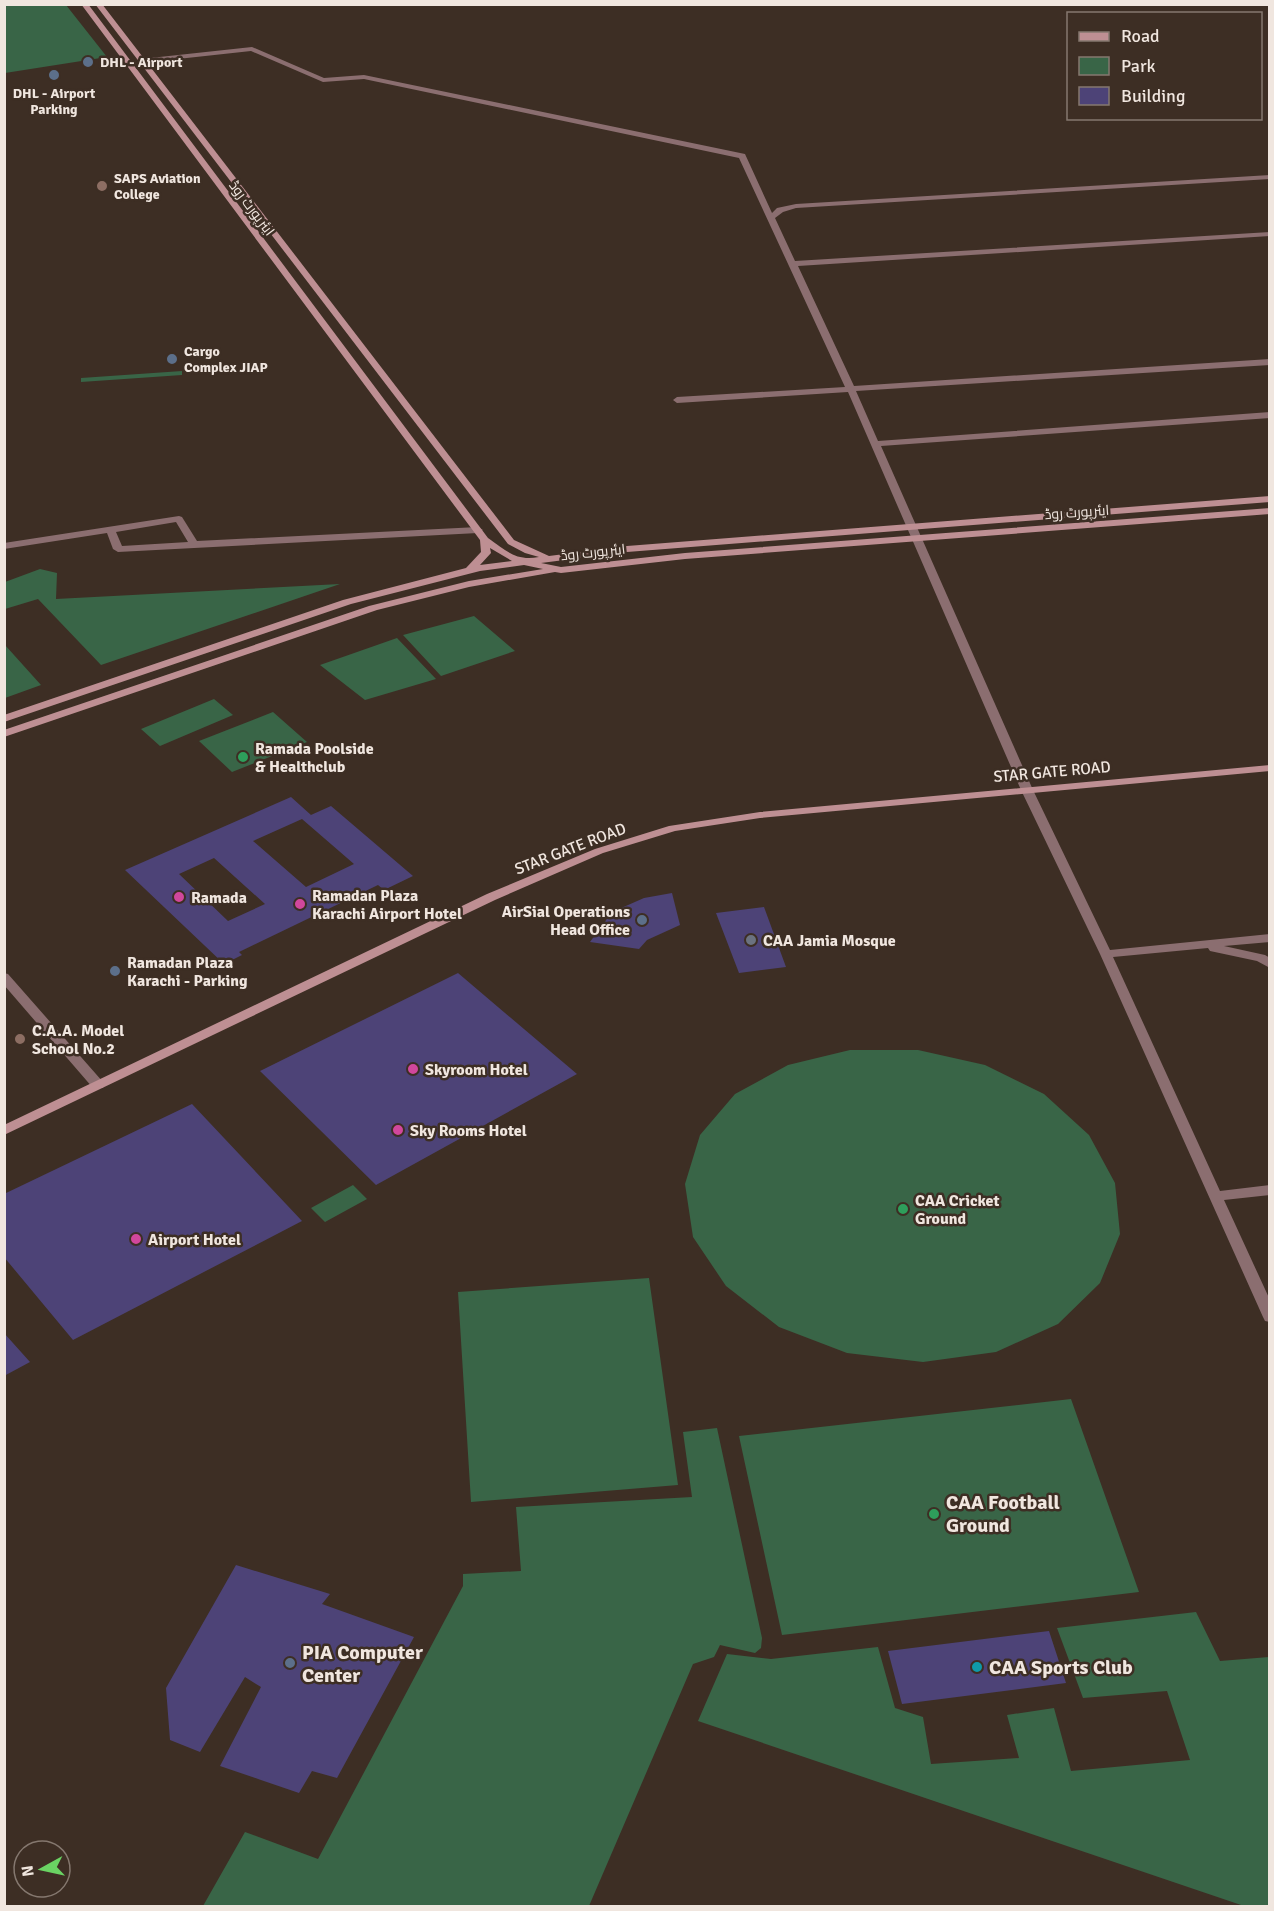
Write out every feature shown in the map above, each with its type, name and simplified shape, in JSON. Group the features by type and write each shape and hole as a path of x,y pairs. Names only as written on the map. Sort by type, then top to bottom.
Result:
{"main road":[{"name":"ایئرپورٹ روڈ","path":"84,4 485,540 505,554 522,562 561,570 697,555 1269,511"},
{"name":"ایئرپورٹ روڈ","path":"98,4 511,542"},
{"name":"ایئرپورٹ روڈ","path":"4,719 347,602 495,566 551,557 1269,500"},
{"path":"468,571 482,560 486,553 485,540"},
{"path":"469,584 495,566 511,542 528,551 551,557"},
{"path":"4,734 373,608 469,584 561,570"},
{"path":"84,692 94,703"},
{"name":"STAR GATE ROAD","path":"4,1131 480,902 599,851 673,828 760,815 1269,768"}],"street":[{"path":"141,61 255,50 323,80 366,78 742,156 851,389 1027,790 1106,954 1269,1317"},
{"path":"772,217 780,210 796,206 1269,177"},
{"path":"793,264 1269,234"},
{"path":"677,400 1269,362"},
{"path":"874,444 1269,415"},
{"path":"4,546 179,519 194,544"},
{"path":"110,530 118,549 478,530"},
{"path":"1106,954 1269,938"},
{"path":"1203,945 1261,958 1269,964"},
{"path":"4,977 98,1085"},
{"path":"1215,1196 1269,1190"}],"green space":[{"path":"5,4 66,5 107,57 5,73"},
{"path":"182,371 182,375 81,382 81,378"},
{"path":"40,569 57,573 56,599 340,584 101,665 38,599 5,609 5,582"},
{"path":"474,616 515,651 441,676 403,635"},
{"path":"397,638 436,679 365,700 320,665"},
{"path":"5,645 41,685 5,698"},
{"path":"214,699 233,715 160,746 141,729"},
{"name":"Ramada Poolside & Healthclub","path":"273,712 307,742 232,772 199,741"},
{"name":"CAA Cricket Ground","path":"850,1050 918,1050 985,1065 1044,1094 1089,1135 1115,1183 1120,1234 1100,1283 1058,1324 996,1352 923,1362 847,1353 779,1327 726,1286 693,1237 685,1184 700,1135 735,1094 788,1065"},
{"path":"353,1185 367,1199 325,1222 311,1208"},
{"path":"649,1278 678,1485 471,1502 458,1292"},
{"name":"CAA Football Ground","path":"1071,1399 1139,1592 782,1635 739,1436"},
{"path":"717,1428 762,1638 761,1648 755,1653 720,1645 714,1657 693,1664 589,1906 203,1906 245,1832 318,1859 463,1586 463,1574 521,1571 516,1507 692,1497 683,1432"},
{"path":"1196,1612 1220,1661 1269,1657 1269,1906 1244,1906 698,1721 727,1654 771,1659 878,1647 895,1708 923,1717 931,1764 1019,1758 1007,1715 1054,1708 1071,1771 1190,1760 1167,1691 1083,1698 1057,1628"}],"building":[{"path":"291,797 311,815 331,806 413,876 384,890 378,885 239,952 242,955 224,964 125,870","holes":["302,819 354,864 306,887 253,841","214,858 265,904 228,921 179,874"]},
{"name":"AirSial Operations Head Office","path":"672,893 680,925 647,940 639,949 590,942 609,916 619,909 644,898"},
{"name":"CAA Jamia Mosque","path":"764,907 786,967 739,973 716,913"},
{"name":"Sky Rooms Hotel","path":"458,973 577,1074 376,1185 260,1071"},
{"name":"Airport Hotel","path":"192,1104 302,1221 73,1340 4,1257 4,1194"},
{"path":"4,1333 30,1362 4,1376"},
{"name":"PIA Computer Center","path":"236,1565 330,1594 322,1604 414,1637 337,1778 312,1771 299,1793 220,1766 261,1687 245,1677 200,1752 170,1740 166,1688"},
{"name":"CAA Sports Club","path":"1049,1631 1066,1683 902,1704 888,1651"}],"place":[{"name":"DHL - Airport","path":"88,62"},
{"name":"DHL - Airport Parking","path":"54,75"},
{"name":"SAPS Aviation College","path":"102,186"},
{"name":"Cargo Complex JIAP","path":"172,359"},
{"name":"Ramada Poolside & Healthclub","path":"243,757"},
{"name":"Ramada","path":"179,897"},
{"name":"Ramadan Plaza Karachi Airport Hotel","path":"300,904"},
{"name":"AirSial Operations Head Office","path":"642,920"},
{"name":"CAA Jamia Mosque","path":"751,940"},
{"name":"Ramadan Plaza Karachi - Parking","path":"115,971"},
{"name":"C.A.A. Model School No.2","path":"20,1039"},
{"name":"Skyroom Hotel","path":"413,1069"},
{"name":"Sky Rooms Hotel","path":"398,1130"},
{"name":"CAA Cricket Ground","path":"903,1209"},
{"name":"Airport Hotel","path":"136,1239"},
{"name":"CAA Football Ground","path":"934,1514"},
{"name":"PIA Computer Center","path":"290,1663"},
{"name":"CAA Sports Club","path":"977,1667"}]}
